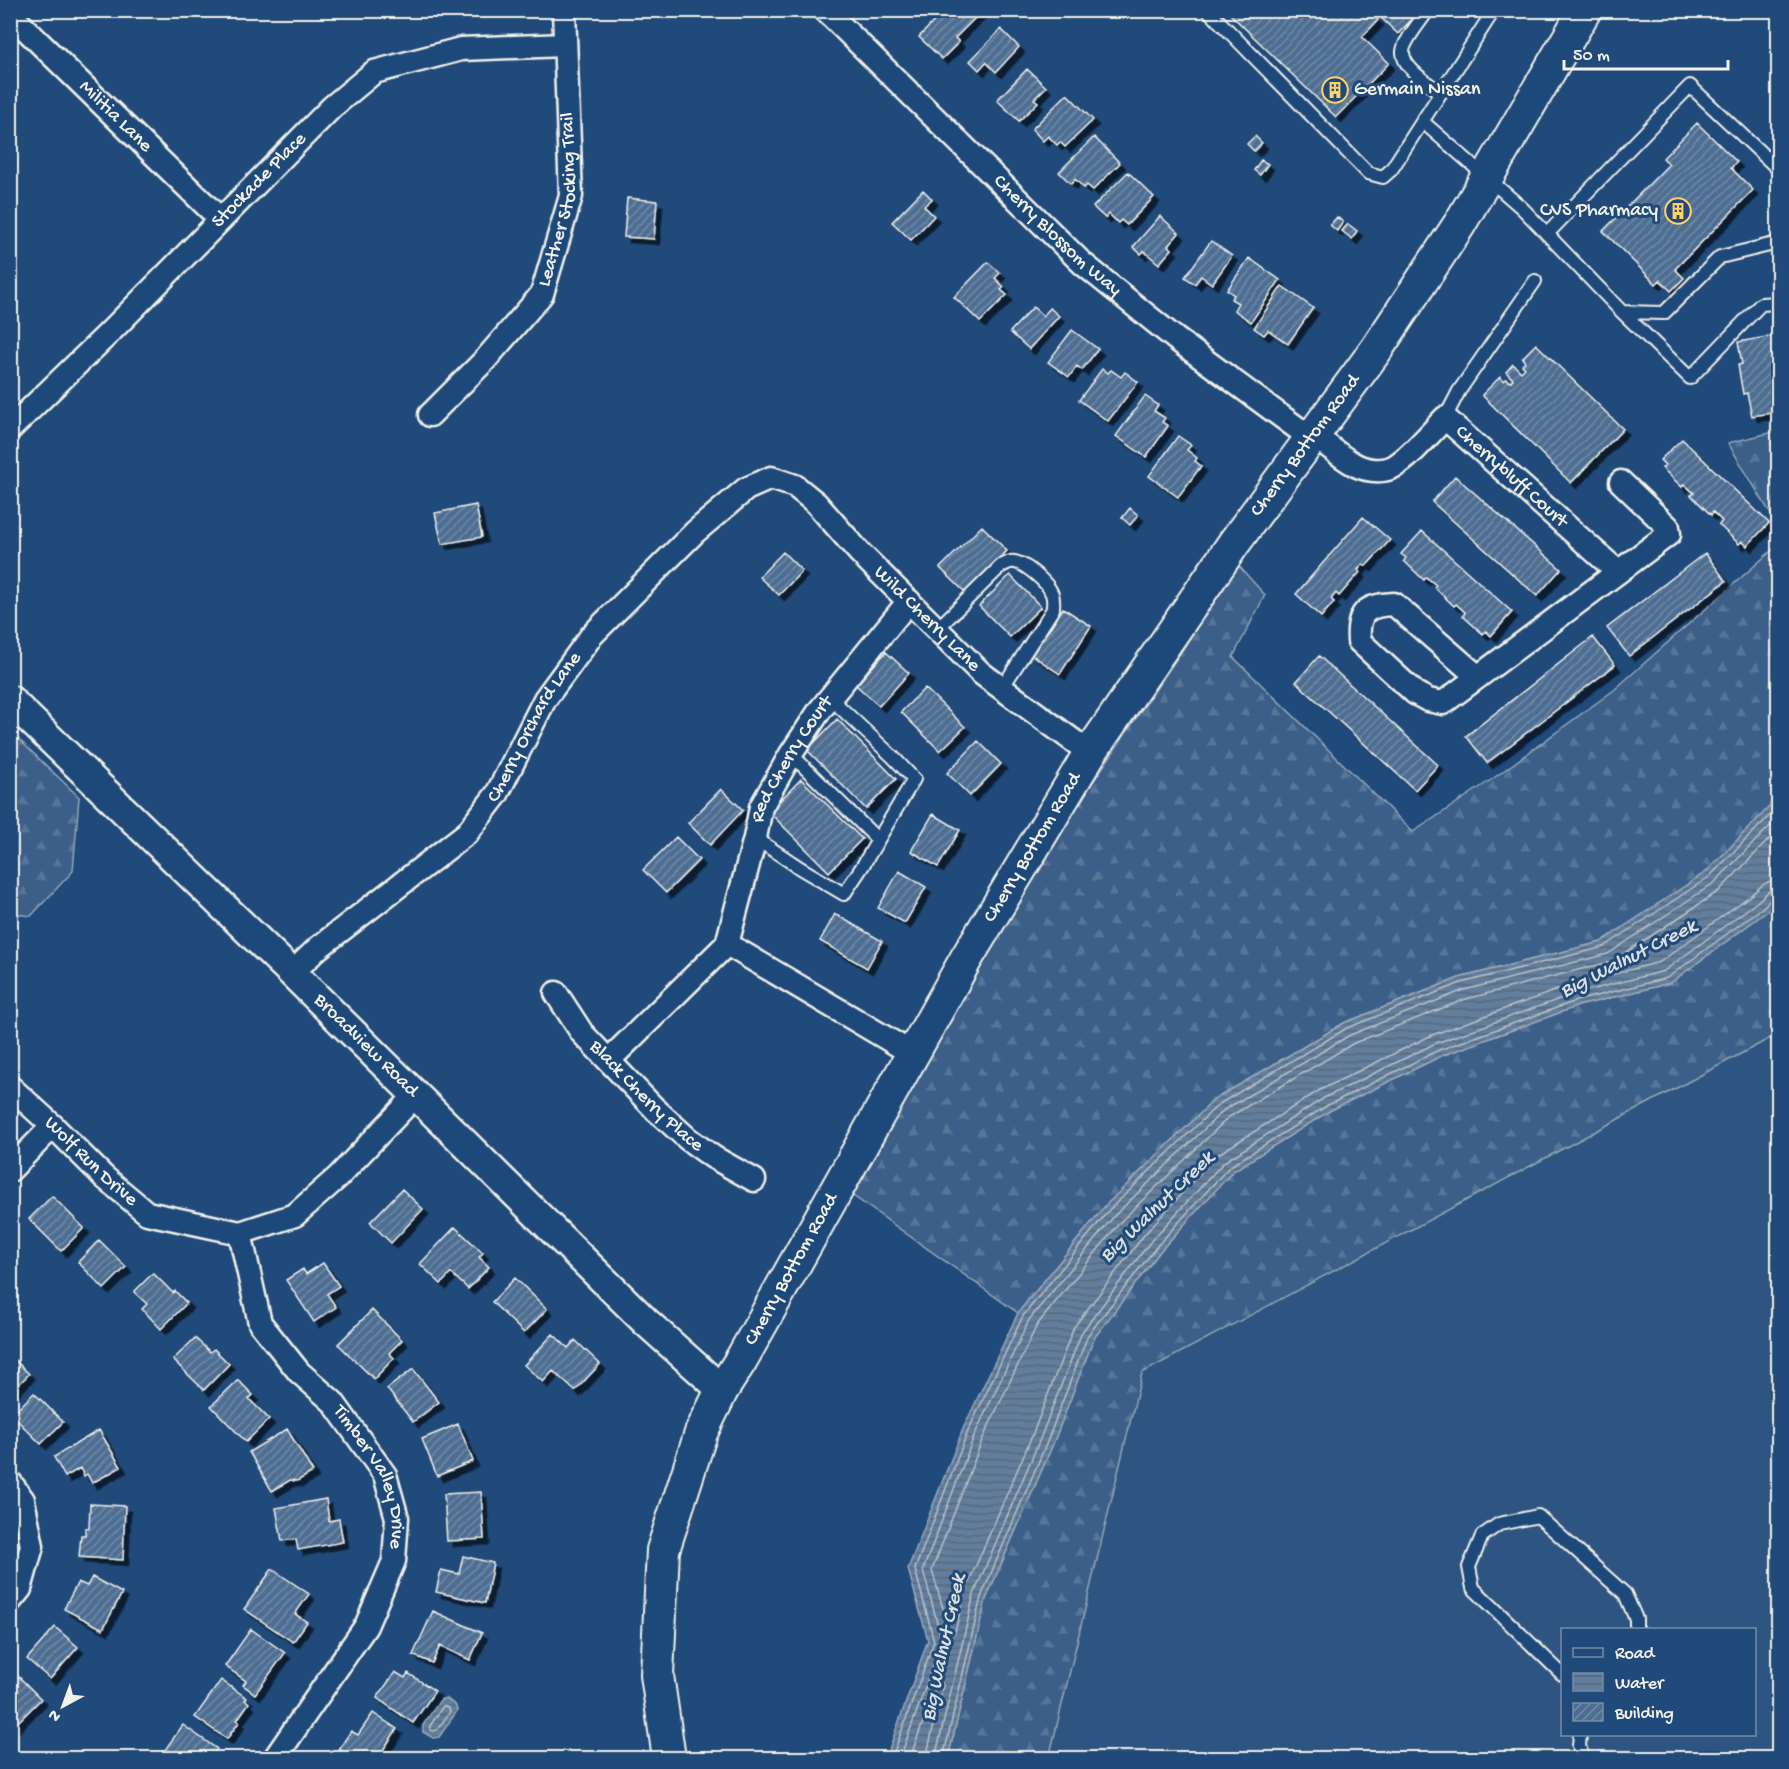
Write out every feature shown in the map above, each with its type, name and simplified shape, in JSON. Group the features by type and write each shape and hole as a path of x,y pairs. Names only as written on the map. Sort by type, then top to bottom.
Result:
{"main road":[{"name":"Cherry Bottom Road","path":"669,1758 657,1675 663,1550 701,1432 722,1390 966,959 1090,753 1234,543 1376,350 1459,225 1586,10"}],"street":[{"name":"Leather Stocking Trail","path":"430,415 485,360 542,294 571,196 564,10"},
{"name":"Cherry Blossom Way","path":"825,10 1082,262 1176,339 1305,433 1312,435"},
{"name":"Militia Lane","path":"16,14 220,219"},
{"name":"Stockade Place","path":"10,429 109,333 332,107 374,72 462,49 565,45"},
{"name":"Cherrybluff Court","path":"1312,435 1354,465 1372,471 1392,467 1408,455 1444,418 1618,572"},
{"name":"Wild Cherry Lane","path":"771,478 795,486 816,503 860,553 981,673 1090,753"},
{"name":"Cherry Orchard Lane","path":"292,973 318,948 467,833 497,794 545,699 592,635 695,532 746,489 771,478"},
{"path":"1478,677 1394,604 1378,604 1364,613 1358,626 1359,641 1415,693 1428,700 1443,703 1478,677 1669,534 1668,527 1621,482"},
{"name":"Red Cherry Court","path":"727,944 761,807 791,754 820,710 909,601"},
{"name":"Broadview Road","path":"10,700 292,973 645,1322 722,1390"},
{"path":"609,1060 727,944 913,1054"},
{"name":"Black Cherry Place","path":"556,993 582,1033 688,1139 713,1157 754,1180"},
{"name":"Wolf Run Drive","path":"10,1087 104,1177 147,1213 240,1233"},
{"path":"240,1233 295,1215 338,1177 415,1096"},
{"path":"10,1170 53,1126"},
{"name":"Timber Valley Drive","path":"240,1233 260,1323 299,1372 333,1402 385,1475 397,1518 394,1561 366,1626 275,1758"},
{"path":"10,1482 23,1500 32,1546 20,1589 10,1601"}],"lane":[{"path":"1208,10 1368,173 1383,177 1391,170 1423,122 1494,10"},
{"path":"1428,10 1404,46 1403,53 1408,66 1441,93"},
{"path":"1547,234 1690,86 1779,169"},
{"path":"1423,122 1522,208 1622,312 1690,378 1761,304 1779,303"},
{"path":"1622,312 1664,313 1720,257 1779,243"},
{"path":"1444,418 1459,391 1535,281"},
{"path":"937,629 1001,566 1011,562 1028,568 1049,588 1053,597 1053,609 1002,688"},
{"path":"755,838 844,894 914,779 894,757 830,698"},
{"path":"791,754 878,840"},
{"path":"1561,1672 1473,1588 1469,1567 1482,1536 1499,1524 1538,1516 1625,1594 1636,1619 1635,1628"},
{"path":"1580,1736 1579,1746 1583,1758"}],"shaded area":[{"path":"1778,1034 1778,1758 1049,1758 1142,1373"}],"green space":[{"path":"1778,431 1778,526 1728,443"},
{"path":"1778,545 1778,798 1706,872 1601,942 1459,978 1344,1023 1215,1099 1105,1206 1018,1313 849,1193 1051,844 1181,652 1237,564 1265,595 1233,657 1413,832 1491,780 1614,690"},
{"path":"10,731 79,797 73,871 31,916 11,913"},
{"path":"1778,900 1778,1034 1142,1373 1049,1758 948,1758 986,1599 1053,1444 1094,1338 1161,1250 1233,1171 1331,1110 1441,1056 1578,1006 1670,983 1766,912"}],"water":[{"name":"Big Walnut Creek","path":"1778,798 1778,900 1766,912 1670,983 1578,1006 1441,1056 1331,1110 1233,1171 1161,1250 1094,1338 1053,1444 986,1599 948,1758 886,1758 928,1640 908,1569 963,1429 1018,1313 1105,1206 1215,1099 1344,1023 1459,978 1601,942 1706,872"},
{"path":"446,1698 456,1706 457,1711 439,1737 433,1738 423,1732 423,1725 440,1700"}],"building":[{"path":"945,10 977,10 980,13 955,38 959,42 942,59 919,37"},
{"name":"Germain Nissan","path":"1226,10 1372,10 1370,13 1378,20 1362,37 1389,63 1336,117"},
{"name":"Germain Nissan","path":"1373,10 1421,10 1398,34"},
{"path":"1001,29 1019,47 996,72 986,62 979,70 970,61"},
{"path":"1027,69 1046,87 1034,99 1038,102 1019,121 997,100"},
{"path":"1067,94 1093,120 1065,147 1060,142 1057,145 1048,136 1043,141 1032,129"},
{"name":"CVS Pharmacy","path":"1697,123 1737,162 1731,168 1753,190 1675,269 1684,278 1671,291 1660,280 1656,284 1603,231 1669,164 1663,158"},
{"path":"1255,136 1262,143 1254,151 1247,144"},
{"path":"1094,137 1120,163 1093,190 1087,185 1084,188 1075,179 1071,184 1059,172"},
{"path":"1261,160 1268,164 1260,175 1254,170"},
{"path":"1128,172 1154,197 1127,225 1121,220 1118,223 1109,214 1105,218 1093,207"},
{"path":"923,190 932,199 924,206 934,216 911,240 892,222"},
{"path":"627,198 657,201 654,239 624,237"},
{"path":"1160,216 1179,233 1168,246 1172,249 1159,264 1144,251 1141,254 1133,247"},
{"path":"1337,217 1343,222 1337,231 1330,225"},
{"path":"1348,224 1357,231 1352,239 1342,231"},
{"path":"1211,241 1232,256 1212,284 1201,276 1195,284 1185,277"},
{"path":"1249,258 1280,280 1251,322 1234,310 1238,303 1231,299 1234,295 1227,290"},
{"path":"988,262 1000,273 995,278 1004,287 1001,290 1007,295 980,322 954,297"},
{"path":"1282,286 1313,308 1288,344 1268,330 1264,335 1254,328"},
{"path":"1033,307 1043,316 1050,308 1059,316 1029,349 1010,332"},
{"path":"1072,330 1098,349 1082,370 1077,366 1069,377 1048,362"},
{"path":"1778,335 1778,412 1752,416 1747,393 1743,394 1738,365 1742,364 1738,342"},
{"path":"1536,344 1623,429 1571,483 1482,395 1500,377 1510,382 1513,379 1506,372 1513,364 1521,372 1525,368 1522,365 1525,362 1522,358"},
{"path":"1102,369 1108,373 1111,370 1121,377 1125,372 1138,382 1108,421 1079,400"},
{"path":"1145,396 1158,405 1154,411 1165,418 1162,422 1168,426 1146,457 1116,436"},
{"path":"1178,436 1191,445 1187,450 1197,458 1195,461 1201,466 1178,497 1149,476"},
{"path":"1682,439 1769,523 1747,546 1742,541 1739,544 1719,525 1722,521 1713,512 1711,515 1691,495 1694,493 1684,484 1682,487 1662,468 1665,465 1660,460"},
{"path":"1455,476 1561,569 1537,596 1432,502"},
{"path":"476,505 482,537 442,544 435,513"},
{"path":"1130,508 1138,515 1130,525 1122,518"},
{"path":"1363,517 1390,540 1366,566 1363,564 1358,570 1360,572 1339,596 1336,593 1331,599 1334,602 1321,617 1296,594"},
{"path":"982,526 1007,551 966,593 940,568"},
{"path":"1422,531 1512,612 1491,636 1486,631 1483,634 1463,616 1465,612 1456,604 1454,606 1434,587 1436,585 1426,577 1424,580 1404,561 1406,558 1401,554"},
{"path":"783,552 802,571 779,595 759,577"},
{"path":"1705,553 1726,581 1629,656 1607,628"},
{"path":"1010,575 1041,607 1010,637 979,606"},
{"path":"1063,608 1091,626 1060,674 1032,655"},
{"path":"1593,637 1615,665 1487,763 1466,736"},
{"path":"886,652 909,673 879,706 856,685"},
{"path":"1319,656 1438,765 1415,790 1296,682"},
{"path":"925,688 965,727 940,751 901,712"},
{"path":"837,719 896,779 866,809 807,750"},
{"path":"978,741 1001,764 970,796 947,773"},
{"path":"801,779 862,839 829,872 769,812"},
{"path":"721,789 743,810 710,845 688,823"},
{"path":"933,814 960,830 938,867 911,851"},
{"path":"676,837 699,860 666,893 643,870"},
{"path":"899,871 926,887 905,923 878,908"},
{"path":"835,914 882,941 867,968 820,941"},
{"path":"402,1189 423,1209 391,1243 370,1222"},
{"path":"52,1196 84,1228 61,1251 29,1219"},
{"path":"455,1227 483,1253 479,1257 489,1267 468,1289 451,1273 441,1284 420,1264"},
{"path":"99,1240 126,1267 104,1289 78,1262"},
{"path":"323,1263 339,1286 327,1294 336,1307 314,1322 286,1280 303,1269 306,1274"},
{"path":"153,1273 187,1303 161,1329 142,1309 147,1304 134,1292"},
{"path":"515,1278 547,1309 524,1333 492,1302"},
{"path":"372,1310 402,1340 389,1353 394,1358 374,1379 338,1344"},
{"path":"553,1334 568,1348 575,1340 600,1364 575,1391 553,1371 543,1382 524,1365"},
{"path":"195,1338 210,1352 214,1349 229,1364 204,1390 173,1360"},
{"path":"10,1355 29,1374 10,1393"},
{"path":"413,1369 439,1402 413,1422 387,1389"},
{"path":"238,1380 253,1395 249,1399 269,1419 246,1442 211,1406"},
{"path":"34,1393 63,1422 41,1444 12,1415"},
{"path":"458,1424 473,1461 437,1476 422,1439"},
{"path":"287,1429 313,1472 297,1481 290,1480 272,1491 249,1452"},
{"path":"99,1430 121,1467 92,1483 87,1474 84,1476 80,1468 65,1477 54,1457"},
{"path":"481,1492 484,1539 447,1541 444,1494"},
{"path":"326,1499 329,1521 339,1519 343,1542 298,1550 296,1539 282,1541 276,1508"},
{"path":"90,1504 125,1506 123,1560 79,1557 81,1535 85,1535 85,1528 89,1528"},
{"path":"463,1556 493,1563 485,1603 436,1592 441,1570 459,1574"},
{"path":"272,1569 309,1594 295,1614 307,1622 293,1642 244,1609"},
{"path":"92,1577 122,1593 103,1629 64,1609 78,1582 87,1586"},
{"path":"433,1611 482,1633 470,1660 440,1646 432,1663 413,1655"},
{"path":"55,1627 78,1647 50,1679 27,1659"},
{"path":"251,1629 285,1653 255,1694 243,1685 246,1681 225,1666"},
{"path":"395,1672 405,1678 408,1673 435,1691 413,1723 377,1698"},
{"path":"16,1674 41,1699 11,1729 10,1680"},
{"path":"221,1680 247,1698 245,1700 249,1703 227,1739 195,1717"},
{"path":"373,1713 397,1729 379,1756 383,1758 353,1758 339,1749 351,1731 358,1735"},
{"path":"183,1725 217,1749 211,1758 159,1758"}],"place":[{"name":"Germain Nissan","path":"1335,90"},
{"name":"CVS Pharmacy","path":"1678,211"}]}
